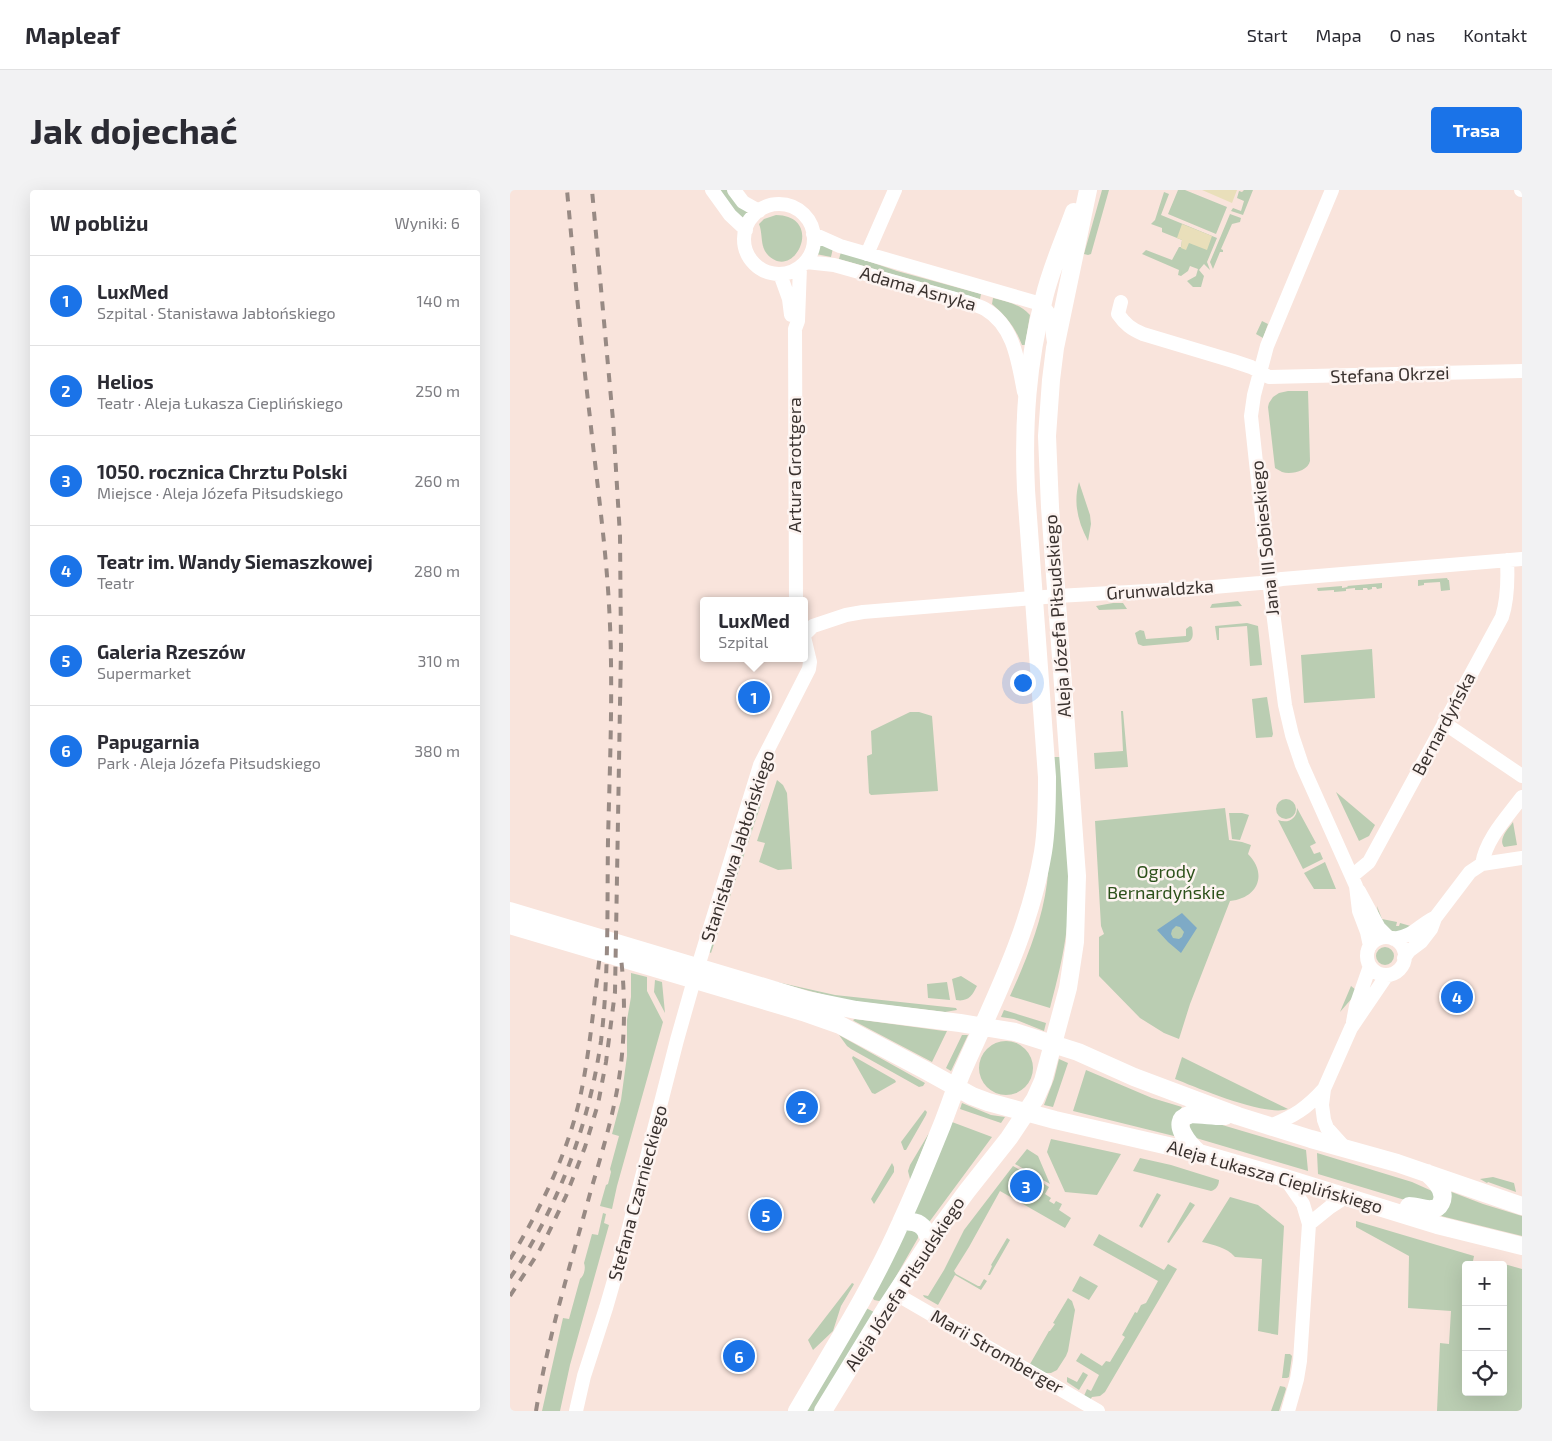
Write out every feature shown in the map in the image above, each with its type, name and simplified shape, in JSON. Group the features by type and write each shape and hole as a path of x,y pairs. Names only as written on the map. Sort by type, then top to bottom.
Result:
{"main road":[{"name":"Aleja Józefa Piłsudskiego","path":"798,1411 864,1295 902,1222 956,1087 1010,964 1026,919 1043,852 1048,777 1024,454 1026,402 1031,354 1042,306 1049,280 1082,190"},
{"name":"Aleja Józefa Piłsudskiego","path":"824,1411 930,1241 967,1190 1009,1138 1036,1099 1063,1010 1072,965 1076,923 1077,876 1048,462 1048,407 1055,348 1088,190"},
{"path":"510,911 557,931 726,982 856,1010 983,1026 1015,1032 1078,1052 1134,1077 1238,1116 1427,1173 1522,1206"},
{"path":"510,924 557,931"},
{"path":"726,982 840,1026 956,1087"},
{"name":"Aleja Łukasza Cieplińskiego","path":"956,1087 988,1102 1199,1153 1347,1196 1437,1225 1522,1246"},
{"path":"1199,1153 1190,1146 1183,1136 1181,1124 1184,1118 1192,1114 1215,1117 1238,1116"},
{"path":"1378,1206 1414,1206 1428,1210 1436,1209 1442,1201 1442,1192 1437,1182 1427,1173"},
{"path":"902,1222 915,1222 920,1225 930,1241"},
{"path":"864,1295 868,1304 873,1308 891,1301"},
{"path":"833,1411 839,1386"}],"street":[{"path":"712,190 730,215 746,230"},
{"path":"734,190 743,202 759,211"},
{"path":"867,254 895,190"},
{"name":"Jana III Sobieskiego","path":"1332,190 1267,346 1259,372 1251,416 1279,669 1290,728 1302,765 1354,881 1379,928 1391,938"},
{"path":"782,204 799,210 805,216 810,224 814,241 812,250 803,264 790,272 780,274 766,272 753,262 746,249 746,230 751,218 759,211 765,207 782,204"},
{"name":"Adama Asnyka","path":"813,234 840,246 1034,302 1042,306"},
{"name":"Adama Asnyka","path":"803,264 834,265 966,302 984,309 1004,327 1010,337 1018,359 1026,402"},
{"name":"Artura Grottgera","path":"796,597 795,329 798,321 803,264"},
{"name":"Artura Grottgera","path":"780,274 789,299 792,324 795,329"},
{"path":"1121,302 1118,314 1133,330 1234,361 1259,372"},
{"path":"1042,306 1047,309 1050,315 1055,348"},
{"name":"Stefana Okrzei","path":"1259,372 1269,377 1280,378 1522,370"},
{"name":"Grunwaldzka","path":"808,632 813,626 846,615 863,612 1057,596 1193,588 1522,559"},
{"name":"Bernardyńska","path":"1354,881 1360,870 1369,862 1502,617 1508,583 1507,560"},
{"name":"Stanisława Jabłońskiego","path":"696,973 760,765 809,669 808,653"},
{"path":"1444,723 1522,776"},
{"path":"1482,864 1489,844 1522,797"},
{"path":"1270,1126 1292,1116 1311,1104 1324,1089 1351,1028 1387,975 1398,970 1404,958 1421,942 1431,929 1435,918 1470,872 1482,864 1522,858"},
{"name":"Jana III Sobieskiego","path":"1354,881 1359,910 1370,946"},
{"path":"1387,975 1378,973 1370,966 1367,952 1370,946 1380,938 1403,938 1435,918"},
{"path":"1391,938 1402,946 1404,958"},
{"path":"1351,1028 1356,1006 1370,966"},
{"name":"Stefana Czarnieckiego","path":"576,1411 584,1376 626,1239 696,973"},
{"path":"1324,1089 1322,1106 1324,1120 1327,1128 1345,1148"},
{"path":"1285,1178 1303,1204 1308,1224 1300,1361 1288,1411"},
{"path":"1308,1224 1347,1196"},
{"name":"Marii Stromberger","path":"891,1301 1098,1411"}],"green space":[{"path":"720,190 728,190 748,213 746,218 743,218 734,210"},
{"path":"1102,190 1109,190 1091,254 1088,255 1084,254"},
{"path":"1178,190 1185,190 1227,207 1216,234 1168,214"},
{"path":"1244,190 1253,190 1243,215 1231,211 1233,208 1241,211 1244,201 1237,198 1239,191 1242,192"},
{"path":"1164,192 1169,194 1161,215 1217,238 1207,262 1210,270 1204,264 1199,270 1204,276 1201,287 1193,287 1187,281 1196,276 1198,269 1190,266 1188,271 1181,276 1178,275 1179,270 1142,254 1146,250 1172,260 1179,247 1181,247 1182,240 1162,232 1162,228 1151,224 1155,220"},
{"path":"1230,214 1241,218 1240,222 1232,224 1221,249 1223,252 1220,252 1213,269 1210,262"},
{"path":"776,215 791,218 799,226 802,236 800,246 795,255 787,261 777,261 767,254 762,244 759,224 764,219"},
{"path":"819,243 833,248 831,257 816,254"},
{"path":"841,252 897,271 981,294 980,299 839,259"},
{"path":"993,298 1018,306 1030,315 1025,345 1022,345 1010,322 992,304"},
{"path":"1262,321 1268,324 1263,338 1256,334"},
{"path":"1288,391 1308,391 1310,461 1303,470 1290,473 1282,472 1275,468 1268,407 1273,397"},
{"path":"1079,482 1090,515 1091,524 1088,541 1077,512 1076,497"},
{"path":"1447,578 1450,590 1441,591 1440,582 1424,583 1424,585 1418,586 1418,580"},
{"path":"1382,583 1382,588 1372,587 1372,589 1368,590 1363,588 1363,590 1355,590 1355,588 1334,592 1334,590 1318,591 1317,588 1342,586 1342,588"},
{"path":"1238,601 1242,606 1210,608 1212,604"},
{"path":"1123,603 1127,609 1099,610 1096,606"},
{"path":"1247,623 1258,626 1262,665 1250,666 1247,626 1219,628 1219,640 1217,640 1215,626"},
{"path":"1190,626 1192,627 1193,636 1188,642 1143,646 1138,644 1135,633 1140,630 1144,631 1146,639 1186,636 1186,629"},
{"path":"1372,649 1375,698 1304,703 1301,655"},
{"path":"1267,697 1273,734 1272,737 1256,738 1252,699"},
{"path":"1121,711 1123,711 1128,767 1095,769 1094,753 1123,751"},
{"path":"910,712 919,712 932,716 938,791 871,795 869,793 867,756 872,754 871,731"},
{"path":"1053,757 1062,757 1068,841 1069,905 1066,936 1050,1008 1010,996 1033,941 1045,898 1052,820"},
{"path":"777,780 783,785 787,793 792,869 778,870 759,862 765,843 757,841"},
{"path":"766,782 760,807 748,843 746,839"},
{"path":"1336,792 1375,825 1369,836 1359,841"},
{"path":"1286,799 1293,802 1296,809 1293,816 1286,819 1279,816 1276,809 1279,802"},
{"name":"Ogrody Bernardyńskie","path":"1225,808 1229,840 1251,845 1248,854 1258,869 1257,884 1247,895 1230,901 1190,1004 1179,1039 1164,1033 1140,1018 1099,976 1099,937 1104,934 1101,926 1095,821"},
{"path":"1297,808 1316,843 1310,846 1314,854 1320,852 1323,859 1303,869 1278,820 1291,820 1297,812"},
{"path":"1229,813 1249,815 1240,840 1232,839"},
{"path":"1513,822 1517,845 1504,847 1502,844 1503,837"},
{"path":"745,852 711,953 709,952 740,855"},
{"path":"1325,862 1336,889 1314,889 1304,873"},
{"path":"1377,906 1382,919 1397,922 1396,926 1399,926 1400,923 1414,927 1398,932 1390,930 1381,919"},
{"path":"1381,947 1389,947 1394,952 1392,963 1381,965 1376,960 1376,952"},
{"path":"631,973 647,977 647,991 663,1022 612,1209 600,1206 606,1185 608,1184 619,1136 612,1134 621,1100 627,1056 627,1020 631,997"},
{"path":"961,976 977,986 969,998 956,1000 952,979"},
{"path":"655,980 662,982 665,1013 654,992"},
{"path":"768,980 835,995 956,1008 957,1010 945,1012 844,1000"},
{"path":"947,982 950,1000 928,998 927,984"},
{"path":"1351,986 1356,990 1353,997 1340,1012"},
{"path":"1004,1010 1046,1023 1044,1031 1014,1019 1001,1017"},
{"path":"853,1020 947,1031 932,1062"},
{"path":"839,1035 925,1083 919,1087 851,1049"},
{"path":"962,1035 968,1035 951,1071 946,1068"},
{"path":"1006,1041 1016,1043 1025,1049 1031,1058 1033,1068 1031,1078 1025,1087 1016,1093 1006,1095 996,1093 987,1087 981,1078 979,1068 981,1058 987,1049 996,1043"},
{"path":"853,1056 896,1082 875,1094 872,1093 852,1058"},
{"path":"1182,1057 1288,1109 1264,1109 1248,1105 1215,1095 1175,1079"},
{"path":"1059,1059 1068,1063 1053,1107 1044,1105 1054,1079"},
{"path":"1086,1070 1152,1098 1182,1107 1175,1121 1174,1136 1073,1111"},
{"path":"962,1103 991,1115 1005,1117 1001,1123 960,1109"},
{"path":"925,1110 927,1112 926,1115 906,1150 904,1150 901,1142"},
{"path":"1202,1119 1306,1150 1308,1171 1196,1138 1189,1130 1190,1123"},
{"path":"952,1122 992,1137 927,1225 912,1217"},
{"path":"929,1133 910,1179 908,1171 910,1165"},
{"path":"1051,1139 1121,1154 1097,1195 1065,1192 1047,1152"},
{"path":"1027,1149 1038,1156 1050,1184 1015,1164"},
{"path":"1317,1153 1412,1182 1432,1191 1435,1199 1425,1206 1318,1174"},
{"path":"1140,1158 1171,1165 1219,1180 1218,1184 1211,1191 1133,1171"},
{"path":"892,1163 894,1172 874,1204 871,1199"},
{"path":"1013,1166 1029,1175 1022,1186 1028,1189 1033,1177 1049,1187 1045,1194 1051,1198 1049,1201 1054,1204 1056,1201 1062,1204 1059,1210 1071,1218 1065,1228 1000,1191 954,1271 978,1286 980,1286 984,1279 987,1281 981,1290 955,1275 938,1305 924,1297 923,1295 928,1296 944,1270 964,1230"},
{"path":"1493,1177 1514,1183 1516,1192 1480,1179"},
{"path":"1449,1191 1522,1216 1522,1236 1441,1216 1445,1211"},
{"path":"1157,1193 1161,1195 1142,1228 1139,1226"},
{"path":"1230,1197 1258,1205 1284,1226 1278,1335 1258,1331 1262,1259 1235,1257 1224,1249 1202,1242"},
{"path":"1190,1202 1195,1205 1169,1243 1167,1242"},
{"path":"603,1213 606,1214 604,1223 609,1225 570,1365 560,1411 542,1411 563,1318 569,1319 580,1279 583,1276 584,1263 592,1234 598,1235"},
{"path":"1356,1221 1474,1256 1473,1261 1462,1261 1462,1396 1507,1396 1507,1265 1522,1269 1522,1411 1437,1411 1440,1343 1449,1344 1451,1311 1408,1308 1409,1256 1356,1227"},
{"path":"910,1228 918,1234 918,1238 883,1299 879,1301 874,1300 872,1296 905,1230"},
{"path":"1099,1234 1164,1270 1168,1264 1177,1269 1105,1392 1100,1396 1092,1397 1090,1400 1084,1396 1087,1389 1091,1391 1099,1375 1076,1361 1081,1353 1102,1366 1106,1361 1110,1362 1125,1337 1122,1335 1135,1312 1137,1313 1141,1305 1146,1303 1158,1281 1093,1245"},
{"path":"1007,1238 1010,1240 990,1275 988,1275 991,1265"},
{"path":"1080,1276 1098,1286 1089,1300 1072,1291"},
{"path":"852,1283 854,1284 841,1306 833,1331 813,1350 808,1340"},
{"path":"1068,1298 1072,1301 1075,1310 1068,1351 1057,1370 1045,1373 1030,1364 1055,1324 1053,1323"},
{"path":"866,1308 874,1312 815,1411 805,1411"},
{"path":"1285,1354 1292,1356 1289,1377 1282,1378"},
{"path":"1083,1372 1088,1375 1079,1390 1067,1382 1067,1377 1077,1382"},
{"path":"1280,1386 1286,1389 1279,1411 1271,1411"}],"sand":[{"path":"1202,190 1237,190 1232,203"},
{"path":"1182,224 1212,236 1207,250 1189,243 1186,250 1181,248 1182,240 1177,238"}],"water":[{"path":"1182,913 1197,928 1181,953 1157,930","holes":["1176,926 1180,927 1184,932 1182,937 1179,939 1173,938 1172,930"]}],"railway":[{"path":"510,1278 543,1223 569,1165 580,1134 596,1072 604,1016 611,715 610,620 567,190"},
{"path":"510,1296 547,1236 566,1196 585,1147 598,1104 606,1062 615,992 621,647 620,536 613,420 592,190"},
{"path":"510,1259 542,1202 568,1140 580,1098 592,1026 600,954"},
{"path":"536,1411 553,1327 616,1096 624,1024 621,958"}],"place":[{"name":"LuxMed","path":"754,697"},
{"name":"Teatr im. Wandy Siemaszkowej","path":"1457,997"},
{"name":"Helios","path":"802,1107"},
{"name":"1050. rocznica Chrztu Polski","path":"1026,1186"},
{"name":"Galeria Rzeszów","path":"766,1215"},
{"name":"Papugarnia","path":"739,1356"}]}
